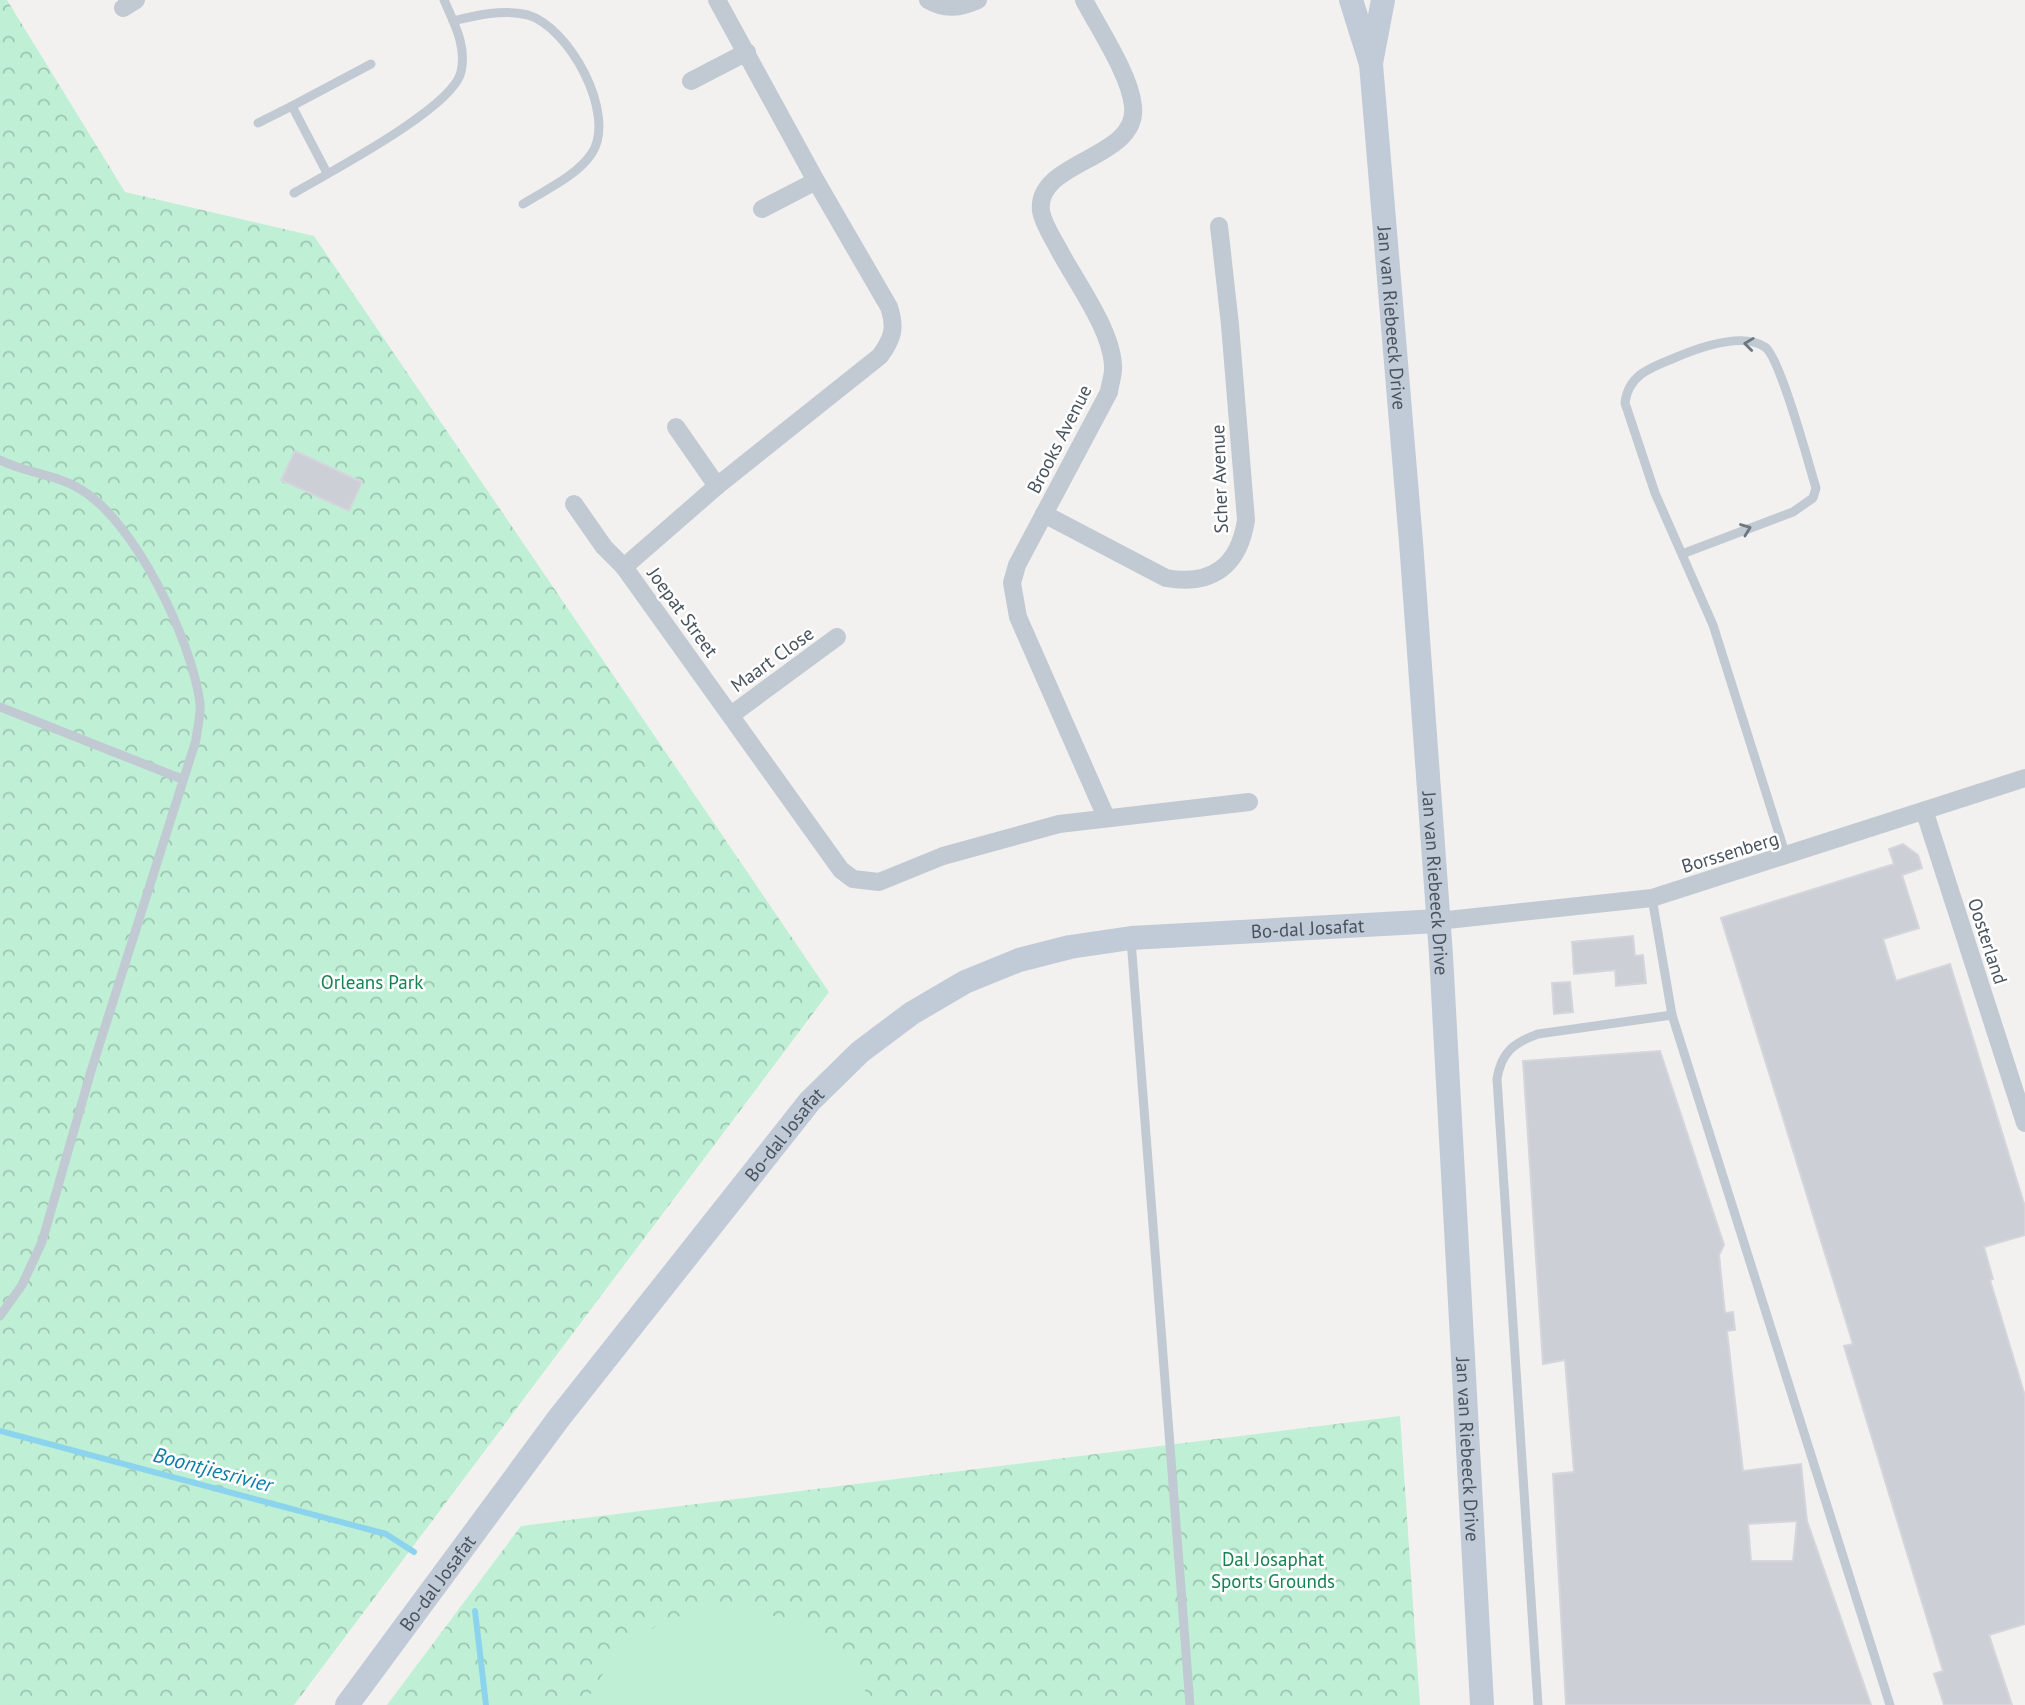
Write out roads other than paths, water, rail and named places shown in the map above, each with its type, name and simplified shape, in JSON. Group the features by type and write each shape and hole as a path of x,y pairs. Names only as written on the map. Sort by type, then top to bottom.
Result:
{"main road":[{"name":"Jan van Riebeeck Drive","path":"1351,0 1371,64 1411,542 1438,921 1482,1705"},
{"name":"Jan van Riebeeck Drive","path":"1371,64 1383,0"},
{"name":"Bo-dal Josafat","path":"346,1705 568,1407 810,1101 860,1052 912,1013 965,982 1020,960 1070,947 1131,938 1438,921"}],"street":[{"name":"Joepat Street","path":"718,0 816,181 889,307 894,324 892,341 880,356 717,486 624,567 841,870 853,879 878,882 943,856 1017,834 1106,817 1250,802"},
{"path":"928,0 945,7 964,6 978,0"},
{"name":"Brooks Avenue","path":"1084,0 1126,84 1133,104 1133,118 1114,144 1052,181 1043,195 1041,211 1048,230 1099,323 1109,346 1113,367 1109,392 1017,565 1012,583 1014,602 1106,817"},
{"path":"691,81 747,52"},
{"path":"762,209 816,181"},
{"name":"Scher Avenue","path":"1044,514 1166,578 1187,582 1211,575 1232,562 1242,544 1246,520 1219,226"},
{"path":"676,427 717,486"},
{"path":"574,504 604,547 624,567"},
{"name":"Maart Close","path":"731,715 837,637"},
{"name":"Borssenberg","path":"1438,921 1652,898 1924,813 2025,778"},
{"name":"Oosterland","path":"1924,813 2025,1123"}],"lane":[{"path":"294,194 395,133 450,90 461,74 462,55 444,0"},
{"path":"453,21 504,13 528,15 547,24 563,38 592,90 599,115 599,136 592,153 578,168 523,204"},
{"path":"258,124 371,64"},
{"path":"292,106 327,173"},
{"path":"1682,554 1793,512 1813,498 1816,488 1773,355 1753,342 1707,344 1652,367 1632,380 1625,403 1651,482 1682,554 1713,625 1786,856"},
{"path":"0,460 78,487 102,503 140,554 164,598 193,670 200,706 196,740 91,1071 42,1242 22,1285 0,1316"},
{"path":"0,707 182,779"},
{"path":"1652,898 1672,1015 1890,1705"},
{"path":"1131,938 1190,1705"},
{"path":"1538,1705 1497,1079 1500,1060 1522,1040 1538,1034 1672,1015"}],"waterway":[{"name":"Boontjiesrivier","path":"0,1431 386,1534 414,1552"},
{"name":"Boontjiesrivier","path":"475,1611 486,1705"}],"park label":[{"name":"Orleans Park","path":"372,982"},
{"name":"Dal Josaphat Sports Grounds","path":"1273,1570"}]}
